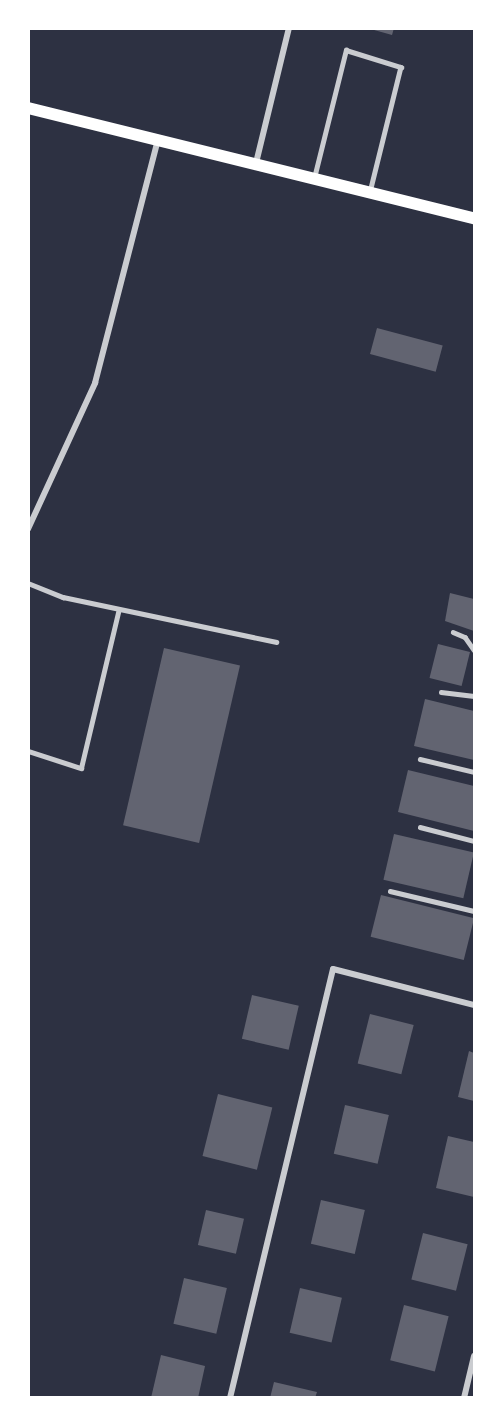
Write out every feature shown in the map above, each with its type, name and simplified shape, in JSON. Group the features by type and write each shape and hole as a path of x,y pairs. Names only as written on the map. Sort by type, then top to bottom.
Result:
{"main road":[{"path":"28,108 474,218"}],"street":[{"path":"256,163 289,28"},
{"path":"28,529 95,383 158,140"},
{"path":"230,1398 333,969 474,1005"},
{"path":"464,1398 474,1356"}],"lane":[{"path":"314,178 346,50 401,67 370,192"},
{"path":"28,583 119,609 276,642"},
{"path":"28,751 81,768 119,609"},
{"path":"453,632 465,637 474,650"},
{"path":"441,692 474,696"},
{"path":"420,759 474,772"},
{"path":"420,828 474,841"},
{"path":"390,891 474,911"}],"building":[{"path":"367,28 394,28 392,35"},
{"path":"377,328 443,346 436,372 370,354"},
{"path":"450,593 474,599 474,631 445,621"},
{"path":"438,644 470,652 462,686 430,678"},
{"path":"164,648 240,666 199,843 123,825"},
{"path":"425,699 474,711 474,760 414,746"},
{"path":"408,770 474,786 474,831 398,812"},
{"path":"394,834 474,852 463,898 383,880"},
{"path":"381,895 474,918 464,960 371,937"},
{"path":"252,995 299,1006 289,1050 242,1039"},
{"path":"370,1014 414,1025 401,1074 358,1063"},
{"path":"469,1051 474,1053 474,1101 458,1097"},
{"path":"218,1094 272,1108 257,1170 203,1156"},
{"path":"345,1105 389,1115 378,1164 334,1154"},
{"path":"448,1136 474,1142 474,1197 436,1188"},
{"path":"321,1200 365,1210 355,1254 311,1244"},
{"path":"206,1210 244,1219 236,1254 198,1245"},
{"path":"423,1233 468,1244 456,1291 411,1280"},
{"path":"184,1278 227,1288 216,1334 173,1324"},
{"path":"300,1288 342,1298 332,1342 290,1333"},
{"path":"404,1305 449,1316 435,1371 390,1360"},
{"path":"161,1355 205,1366 198,1398 151,1398"},
{"path":"274,1382 317,1392 315,1398 270,1398"}]}
